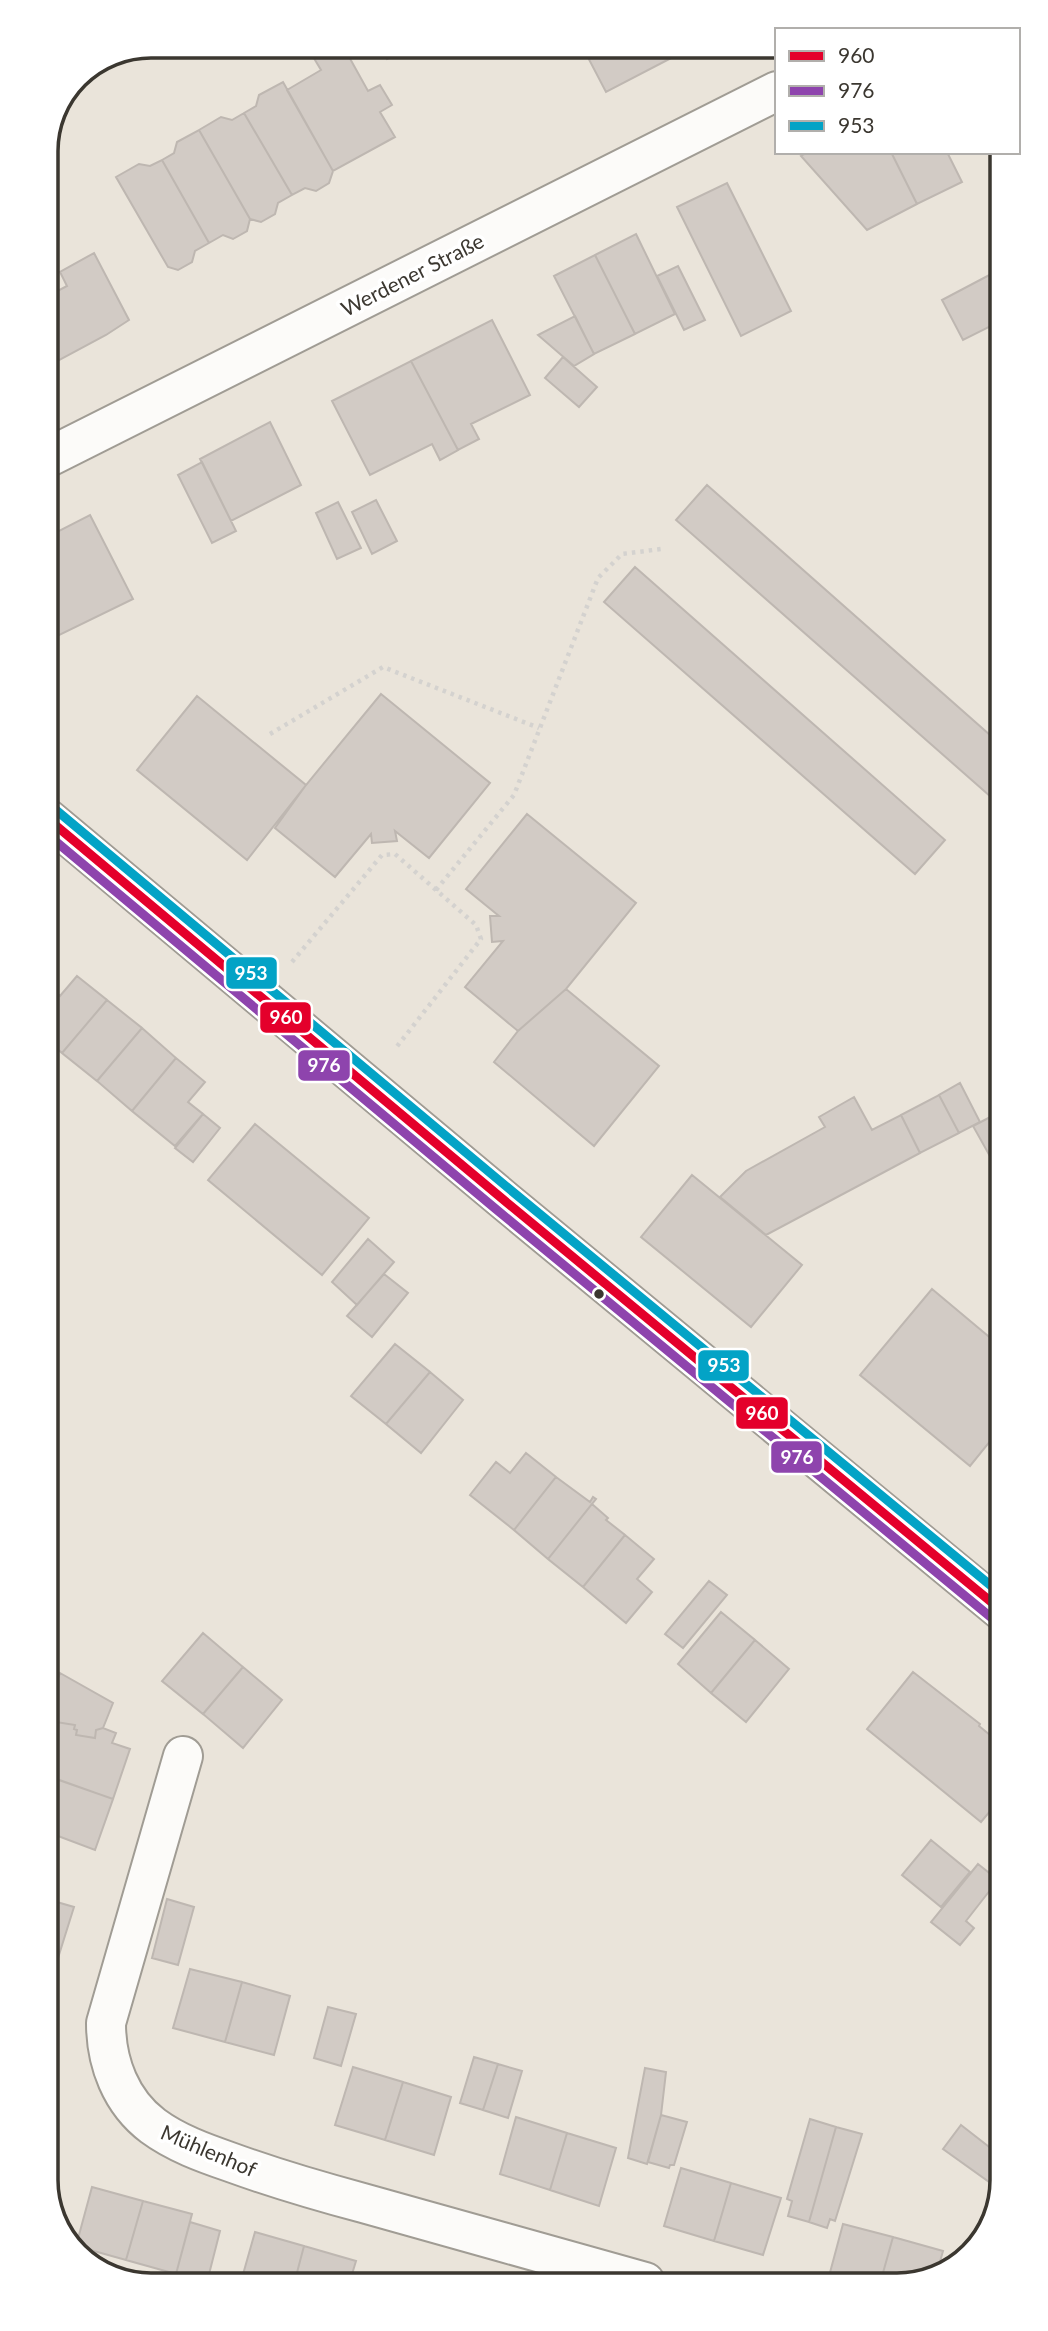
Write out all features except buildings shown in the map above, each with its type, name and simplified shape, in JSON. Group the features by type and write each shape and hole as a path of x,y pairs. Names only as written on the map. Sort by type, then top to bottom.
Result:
{"street":[{"name":"Werdener Straße","path":"58,452 775,92"},
{"path":"58,828 990,1601"},
{"name":"Mühlenhof","path":"184,1756 106,2024 106,2040 117,2082 133,2107 152,2126 176,2140 291,2184 612,2273"}],"path":[{"path":"436,890 514,795 598,578 622,554 661,549"},
{"path":"270,734 383,667 539,728"},
{"path":"263,998 382,855 395,854 476,925 481,939 366,1085"}],"transit line":[{"name":"953","path":"58,812 513,1192 990,1585"},
{"name":"960","path":"58,827 990,1601"},
{"name":"976","path":"58,843 990,1617"}]}
